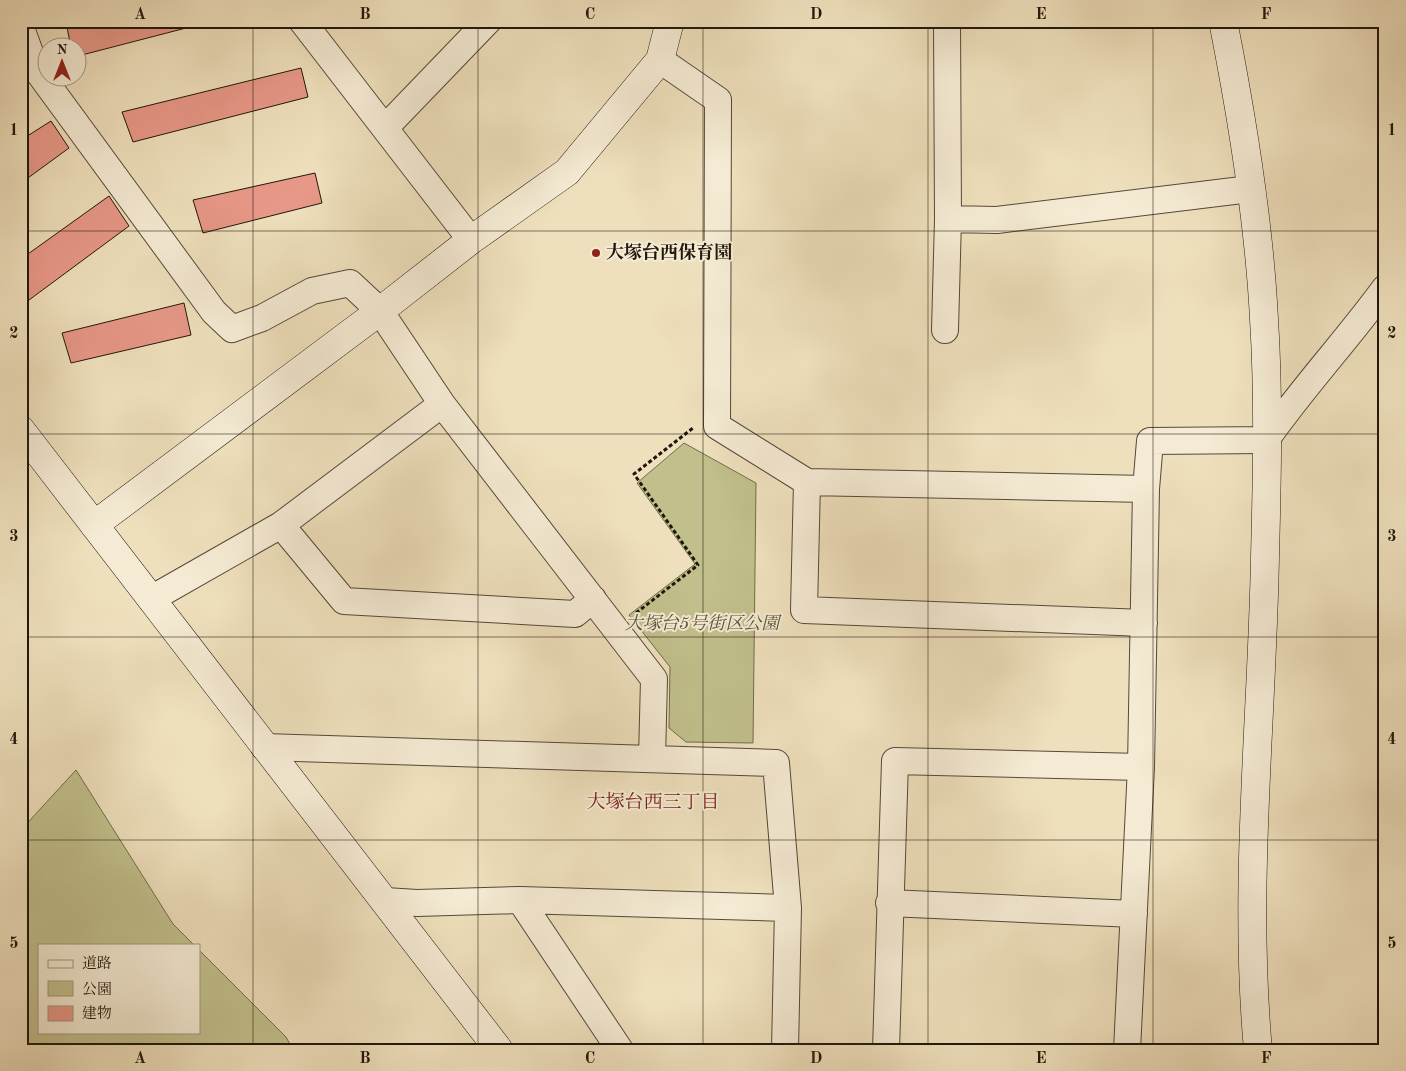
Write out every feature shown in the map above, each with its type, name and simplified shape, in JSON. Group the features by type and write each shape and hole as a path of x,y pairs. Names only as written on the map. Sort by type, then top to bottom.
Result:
{"street":[{"path":"302,21 471,240"},
{"path":"385,128 488,21"},
{"path":"94,525 380,311 471,240 566,172 660,60 670,21"},
{"path":"945,330 948,219 947,21"},
{"path":"1223,21 1235,82 1258,243 1264,320 1265,558 1252,929 1258,1050"},
{"path":"21,28 36,68 214,312 232,329 262,318 312,291 350,283 380,311 442,404 654,679 652,758"},
{"path":"660,60 718,100 717,426 807,482 1146,489"},
{"path":"948,219 997,220 1250,189"},
{"path":"1266,440 1298,395 1330,361 1385,288"},
{"path":"151,598 281,525 442,404"},
{"path":"21,430 264,748 385,900 499,1050"},
{"path":"1128,1050 1141,767 1146,489 1150,441 1266,440"},
{"path":"807,482 804,610 1144,623"},
{"path":"281,525 344,601 574,614 593,599"},
{"path":"264,748 776,762 788,908 785,1050"},
{"path":"886,1050 895,761 1141,767"},
{"path":"385,900 417,903 520,900 788,908"},
{"path":"520,900 620,1050"},
{"path":"890,903 1134,914"}],"path":[{"path":"640,622 634,615 698,565 634,474 717,409"}],"green space":[{"name":"大塚台5号街区公園","path":"684,443 756,483 753,743 686,742 669,728 670,667 629,615 695,564 637,483"},
{"path":"76,770 173,924 193,944 38,944 38,1034 200,1034 200,951 286,1037 293,1050 27,1050 21,1039 21,830"}],"building":[{"path":"91,21 213,21 88,53 88,38 69,38 67,27"},
{"path":"301,68 308,97 133,142 122,112"},
{"path":"51,121 69,148 21,183 21,140"},
{"path":"315,173 322,203 203,233 193,200"},
{"path":"109,196 129,226 29,300 21,290 21,259"},
{"path":"184,303 191,335 71,363 62,333"}],"place":[{"name":"大塚台西保育園","path":"596,253"}],"district":[{"name":"大塚台西三丁目","path":"653,803"}]}
